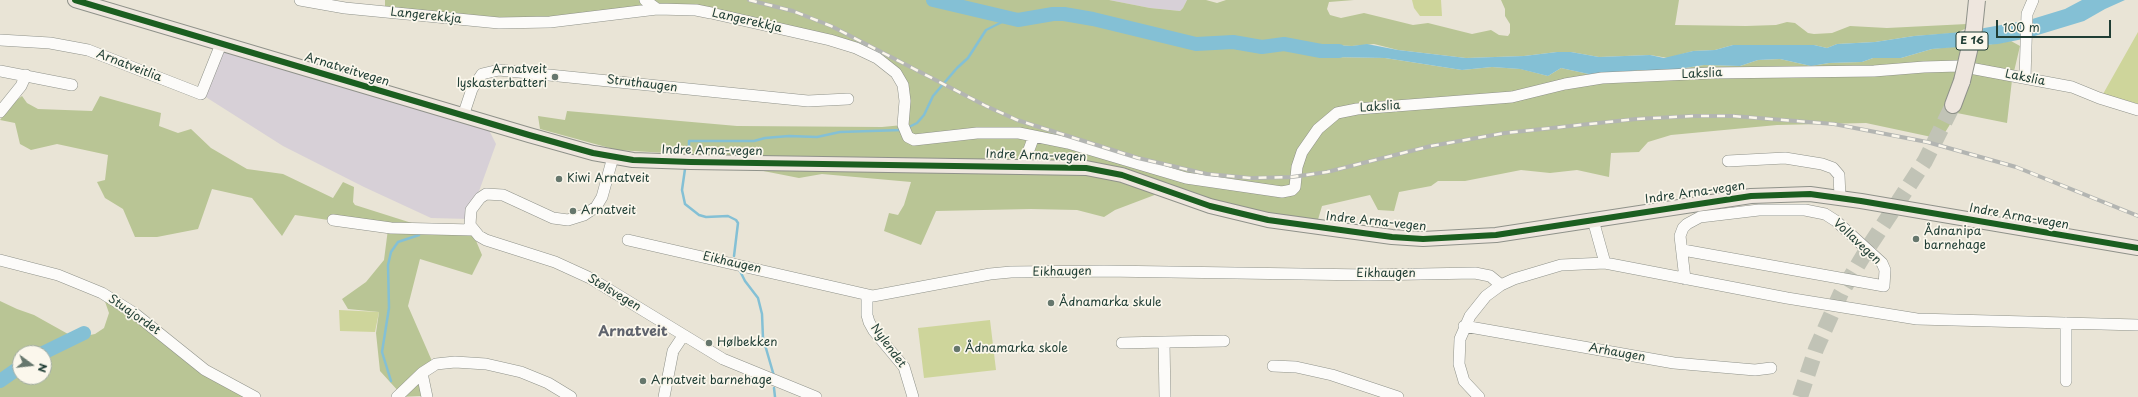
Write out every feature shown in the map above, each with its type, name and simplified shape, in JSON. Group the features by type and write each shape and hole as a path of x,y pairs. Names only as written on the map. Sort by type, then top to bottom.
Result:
{"highway":[{"name":"E 16","path":"1953,106 1962,81 1973,35 1977,0"}],"main road":[{"name":"Arnatveitvegen","path":"75,0 463,116 614,157"},
{"name":"Indre Arna-vegen","path":"614,157 684,162 1070,166 1106,171 1137,179 1210,206 1246,216 1408,239 1439,239 1489,235 1751,196 1786,194 1840,197 2138,248"}],"street":[{"name":"Langerekkja","path":"300,0 345,8 499,23 550,22 657,9 696,10 830,40 866,53 896,73 903,85 905,100 903,125 906,134 911,139 925,140 1001,132 1034,136"},
{"path":"645,0 657,9"},
{"path":"2026,78 2027,14 2033,0"},
{"name":"Arnatveitlia","path":"0,40 50,43 88,50 201,94 221,44"},
{"name":"Lakslia","path":"1034,136 1068,143 1163,172 1208,182 1282,192 1292,190 1298,160 1305,148 1325,121 1337,113 1356,109 1512,97 1565,84 1602,78 1712,73 1831,72 1959,66 2072,87 2112,103 2138,110"},
{"name":"Struthaugen","path":"463,116 472,89 482,74 499,70 808,102 848,99"},
{"path":"0,71 72,85"},
{"path":"0,112 21,86 26,76"},
{"path":"1023,166 1034,136"},
{"path":"333,220 391,228 473,230 469,219 470,210 480,198 486,194 503,195 553,218 568,220 584,215 596,208 602,197 614,157"},
{"path":"1728,161 1785,158 1822,164 1833,168 1839,175 1840,197"},
{"name":"Vollavegen","path":"1683,250 1884,286 1885,270 1882,263 1857,239 1830,217 1810,211 1759,210 1713,215 1695,219 1687,224 1681,232 1685,279"},
{"path":"1593,220 1606,264"},
{"name":"Stølsvegen","path":"473,230 479,236 494,244 537,256 571,269 683,336 734,364 816,397"},
{"name":"Eikhaugen","path":"628,240 867,295 884,295 990,274 1012,272 1104,271 1368,275 1468,273 1490,276 1501,285"},
{"name":"Stuajordet","path":"0,260 58,275 102,293 134,313 205,370 255,397"},
{"path":"1479,397 1470,389 1461,371 1459,348 1464,326 1477,306 1501,285 1533,272 1562,265 1606,264 1918,319 2138,326"},
{"name":"Nylendet","path":"867,295 866,315 869,322 874,331 904,367 913,397"},
{"path":"2066,323 2066,381"},
{"name":"Arhaugen","path":"1464,326 1674,363 1755,370 1771,368"},
{"path":"664,397 673,351 683,336"},
{"path":"1122,343 1224,341"},
{"path":"1164,342 1165,397"},
{"path":"397,397 422,373 436,364 444,362 486,364 506,368 535,378 571,397"},
{"path":"1273,366 1296,368 1332,375 1398,397"},
{"path":"422,373 427,397"}],"shaded area":[{"path":"1109,0 1187,0 1180,11 1150,8"},
{"path":"221,44 488,128 496,144 469,219 431,218 364,187 283,146 201,94"}],"green space":[{"path":"385,0 1109,0 1150,8 1180,11 1187,0 1206,0 1217,3 1226,0 1354,0 1329,2 1327,9 1330,15 1341,18 1364,13 1413,25 1428,23 1472,34 1491,30 1499,35 1508,36 1510,33 1510,24 1505,16 1505,9 1501,0 1679,0 1675,25 1746,26 1776,25 1787,22 1795,23 1808,33 1814,34 1832,33 1850,26 1887,28 1967,24 1967,28 1956,33 1914,36 1875,42 1837,44 1827,48 1814,45 1733,45 1715,50 1693,51 1668,58 1650,55 1599,57 1571,52 1557,52 1524,56 1466,58 1398,50 1374,44 1352,46 1329,45 1329,57 1385,58 1462,70 1492,67 1521,69 1548,76 1561,68 1593,75 1641,70 1666,71 1704,65 1740,66 1758,60 1780,59 1811,66 1829,63 1862,62 1873,58 1901,58 1932,49 1977,44 1987,45 2011,41 2020,46 2012,80 2007,123 1957,113 1941,139 1866,123 1777,125 1671,135 1648,142 1639,152 1611,153 1609,177 1577,170 1550,173 1521,170 1465,181 1438,181 1431,186 1399,192 1394,211 1378,210 1370,195 1322,206 1317,223 1242,211 1173,188 1115,210 1104,217 1077,210 1031,209 936,211 921,245 884,231 889,213 898,215 904,205 911,182 822,174 799,178 753,169 748,158 617,150 540,129 538,116 565,120 567,111 737,126 882,127 903,125 903,85 867,53 696,10 550,22 385,12"},
{"path":"1412,0 1441,0 1442,16 1420,16 1414,8"},
{"path":"2138,32 2138,104 2103,94"},
{"path":"22,96 27,103 38,109 92,111 100,96 161,113 159,126 178,133 191,129 211,148 247,169 283,174 333,198 343,182 354,187 353,202 355,205 437,231 474,236 482,255 472,275 420,259 408,306 435,368 422,383 422,396 397,397 400,393 380,371 376,333 379,312 348,309 342,299 366,282 384,260 388,229 295,215 282,236 252,198 212,189 198,229 157,237 135,237 123,209 105,198 97,182 105,180 108,155 57,144 31,150 20,144 15,123 0,120 13,103"},
{"path":"102,293 205,370 255,397 0,397 0,301 34,315 68,334 85,336 95,334 104,328 109,313"},
{"path":"339,310 379,312 375,332 340,331"},
{"name":"Ådnamarka skole","path":"990,320 996,370 924,378 918,328"}],"water":[{"path":"2082,0 2125,0 2084,21 2028,38 1998,44 1932,49 1901,58 1873,58 1862,62 1829,63 1811,66 1780,59 1758,60 1740,66 1704,65 1666,71 1641,70 1593,75 1561,68 1548,76 1520,69 1492,67 1462,70 1385,58 1329,57 1322,55 1321,51 1322,48 1329,45 1352,46 1367,44 1398,50 1466,58 1524,56 1571,52 1599,57 1650,55 1664,58 1693,51 1715,50 1733,45 1814,45 1827,48 1837,44 1875,42 1914,36 1962,32 2029,20 2065,9"}],"waterway":[{"path":"933,0 1018,20 1053,14 1064,14 1093,19 1196,44 1233,42 1262,47 1284,44 1321,51 1339,51"},
{"path":"907,128 917,123 924,115 933,96 957,68 968,58 986,30 1008,19"},
{"path":"689,157 689,141 754,141 765,138 789,136 817,137 840,132 902,130"},
{"path":"685,169 682,190 685,204 699,215 706,217 728,216 736,220 738,223 734,256"},
{"path":"391,381 382,352 389,308 388,265 391,252 398,242 419,235"},
{"path":"740,271 745,281 758,298 762,314 763,338 774,376"},
{"path":"52,349 84,333"},
{"path":"0,381 12,373"},
{"path":"774,388 775,397"}],"tunnel":[{"path":"1800,397 1816,349 1841,293 1868,248 1925,161 1953,105"}],"railway":[{"path":"749,0 793,11 831,26 986,106 1017,120 1138,158 1207,174 1251,178 1292,177 1327,172 1431,146 1505,133 1636,119 1693,116 1733,116 1834,124 1927,142 2016,167 2138,216"}],"cycle path":[{"path":"75,0 529,135 593,153 633,160 1086,168 1122,175 1210,206 1268,220 1392,237 1423,239 1496,235 1751,196 1810,194 1861,201 2138,248"}],"place":[{"name":"Arnatveit lyskasterbatteri","path":"555,77"},
{"name":"Kiwi Arnatveit","path":"559,179"},
{"name":"Arnatveit","path":"573,211"},
{"name":"Ådnanipa barnehage","path":"1916,239"},
{"name":"Ådnamarka skule","path":"1051,303"},
{"name":"Hølbekken","path":"709,343"},
{"name":"Ådnamarka skole","path":"957,349"},
{"name":"Arnatveit barnehage","path":"643,381"}],"district":[{"name":"Arnatveit","path":"633,332"}]}
